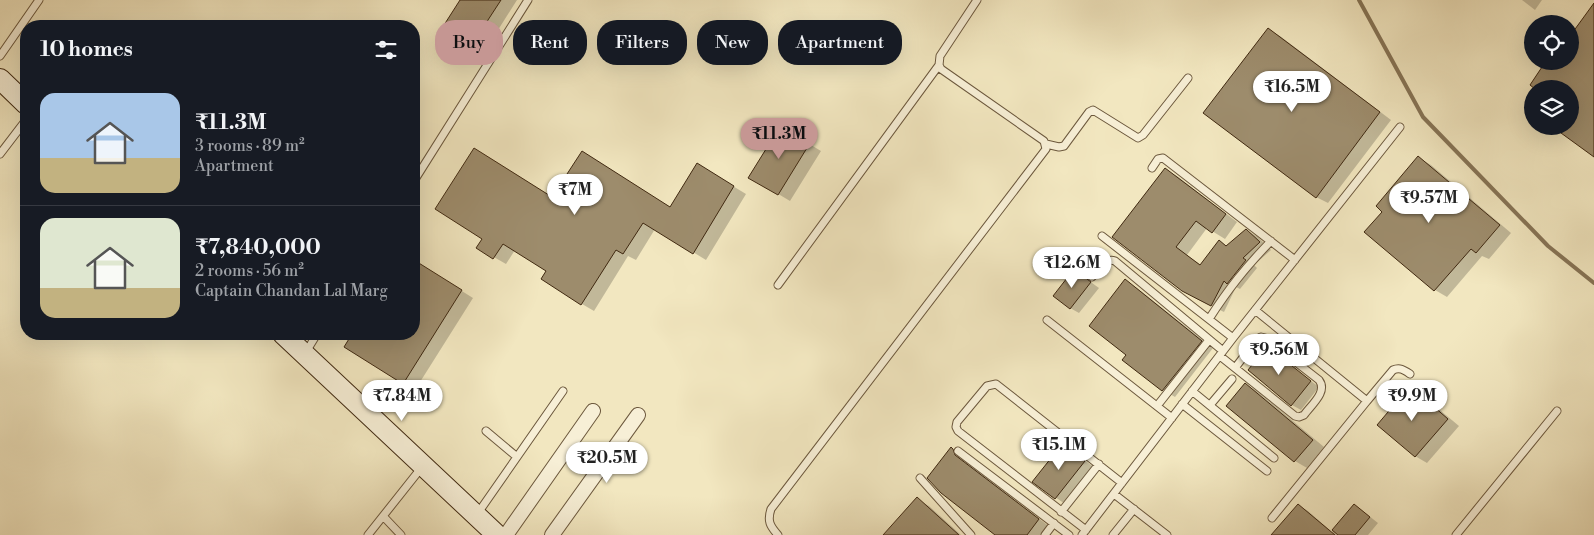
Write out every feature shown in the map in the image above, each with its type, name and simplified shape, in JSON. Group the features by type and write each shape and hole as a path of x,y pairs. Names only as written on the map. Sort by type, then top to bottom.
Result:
{"street":[{"path":"0,79 20,98"},
{"path":"290,340 497,535"},
{"path":"506,535 593,411"},
{"path":"552,535 638,415"}],"lane":[{"path":"25,20 39,0"},
{"path":"420,171 528,0"},
{"path":"778,285 939,66 940,56 978,0"},
{"path":"0,56 20,27"},
{"path":"939,66 1046,144 1059,147 1064,146 1089,112 1093,110 1138,138 1143,135 1188,78"},
{"path":"1122,483 996,384 987,386 957,422 956,427 958,431 1061,512 1084,533 1221,353 1400,127"},
{"path":"0,154 20,128"},
{"path":"778,535 770,526 768,520 771,509 1042,155 1046,149 1046,144"},
{"path":"1152,168 1158,159 1163,158 1295,260"},
{"path":"1102,236 1233,338"},
{"path":"1209,319 1245,267 1271,241"},
{"path":"1092,277 1106,261 1112,259 1115,261 1209,340 1235,368 1295,416 1304,415 1323,390 1323,385 1319,380 1261,337 1257,339 1235,368"},
{"path":"1255,310 1367,401"},
{"path":"1047,320 1172,418"},
{"path":"305,354 313,340"},
{"path":"1157,406 1209,340"},
{"path":"1272,518 1393,370 1397,368 1403,369 1410,374"},
{"path":"1210,405 1232,378"},
{"path":"476,516 563,391"},
{"path":"1192,391 1274,458"},
{"path":"1182,404 1268,471"},
{"path":"1456,535 1557,411"},
{"path":"486,431 517,457"},
{"path":"958,450 1069,535"},
{"path":"1061,512 1099,464"},
{"path":"368,535 423,465"},
{"path":"920,478 971,535"},
{"path":"1114,494 1167,535"},
{"path":"1113,535 1134,509"},
{"path":"383,516 401,535"},
{"path":"1045,535 1054,523"}],"building":[{"path":"460,0 501,0 488,20 447,20"},
{"path":"1594,3 1594,157 1564,135 1579,135 1579,80 1533,80 1540,70 1579,70 1579,24"},
{"path":"1268,28 1380,112 1316,198 1203,113"},
{"path":"781,125 810,143 778,195 748,178"},
{"path":"474,148 552,197 582,151 670,207 697,163 734,186 693,254 643,223 623,254 616,250 581,305 541,279 546,271 503,244 493,259 476,248 482,239 435,209"},
{"path":"1418,156 1500,225 1476,253 1471,249 1434,291 1364,232 1382,212 1376,206"},
{"path":"1165,168 1226,214 1212,233 1196,221 1176,247 1200,265 1219,240 1226,246 1246,229 1260,242 1243,258 1246,260 1227,284 1224,281 1211,306 1182,291 1112,237"},
{"path":"420,264 462,290 403,384 344,347 348,340 420,340"},
{"path":"1074,269 1091,282 1070,309 1053,296"},
{"path":"1125,279 1202,341 1162,391 1122,360 1126,355 1089,326"},
{"path":"1267,346 1311,381 1291,406 1248,370"},
{"path":"1245,383 1313,440 1294,462 1226,406"},
{"path":"1410,386 1448,419 1415,457 1377,425"},
{"path":"1063,443 1085,461 1055,499 1032,482"},
{"path":"951,447 955,455 1039,519 1027,535 995,535 941,493 927,478"},
{"path":"917,497 959,535 883,535"},
{"path":"1298,504 1335,535 1271,535"},
{"path":"1354,504 1370,517 1355,535 1338,535 1332,530"}],"waterway":[{"path":"1359,0 1423,117 1548,246 1594,283"}]}
